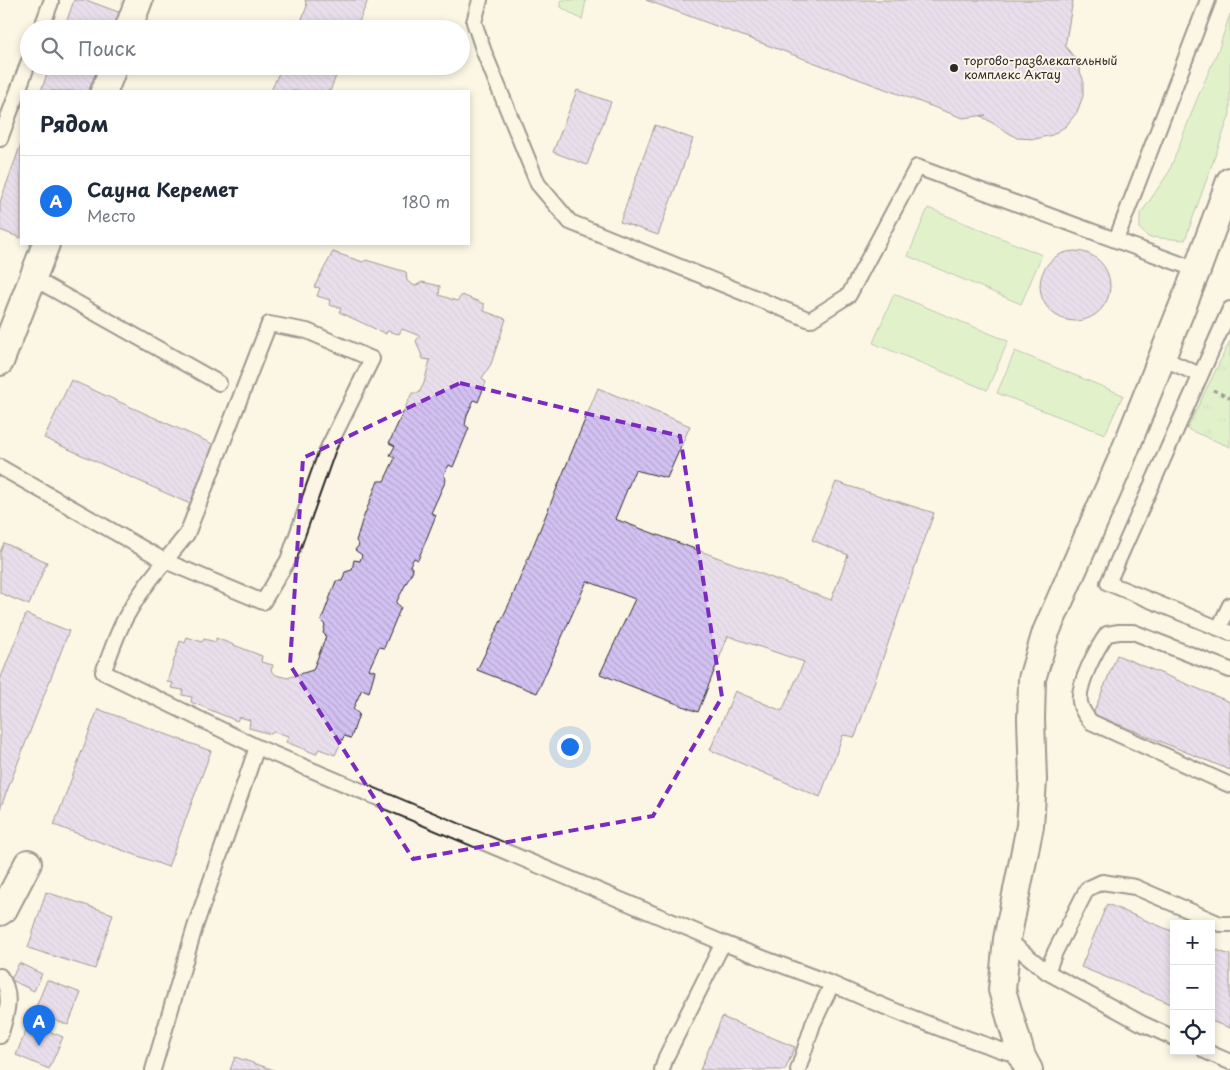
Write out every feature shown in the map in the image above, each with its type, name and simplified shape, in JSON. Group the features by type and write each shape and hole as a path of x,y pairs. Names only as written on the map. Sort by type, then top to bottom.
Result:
{"street":[{"path":"131,20 139,0"},
{"path":"104,90 110,75"},
{"path":"1026,1063 1002,990 1007,939 1030,826 1033,780 1030,719 1032,679 1046,632 1119,465 1197,270 1230,181"},
{"path":"1,355 46,245"},
{"path":"0,912 4,909 28,864"}],"lane":[{"path":"480,0 474,22 484,52 538,184 570,222 810,320 849,295 917,167 1197,270"},
{"path":"1116,240 1208,0"},
{"path":"44,20 51,2"},
{"path":"0,138 24,75"},
{"path":"33,278 219,383"},
{"path":"1230,309 1108,583 1224,630 1230,605"},
{"path":"0,467 165,561 263,602 288,560 328,448 372,359 307,331 269,324 187,534 165,561 150,578 126,616 103,672 257,747 723,943 832,984 894,1011 1026,1063"},
{"path":"1162,358 1200,375"},
{"path":"1230,670 1133,632 1119,632 1107,634 1096,648 1079,694 1083,712 1091,722 1230,785"},
{"path":"153,1070 194,926 257,747"},
{"path":"1047,972 1087,889 1102,882 1135,887 1220,924 1230,924"},
{"path":"1007,939 1047,972 1170,1036"},
{"path":"662,1070 666,1057 723,943"},
{"path":"0,976 8,994 7,1013 0,1036"},
{"path":"798,1070 813,1024 832,984"},
{"path":"1214,1055 1230,1062"}],"highlighted area":[{"path":"460,383 680,436 722,697 653,816 413,859 290,665 303,458"}],"green space":[{"path":"561,0 586,0 582,20 561,7"},
{"path":"1230,14 1230,114 1185,240 1148,237 1140,229 1140,215 1169,172 1219,48"},
{"path":"928,208 1042,255 1021,304 908,256"},
{"path":"894,294 1008,341 987,390 873,343"},
{"path":"1230,341 1230,447 1187,429"},
{"path":"1015,351 1123,395 1105,434 997,393"}],"building":[{"path":"74,0 86,0 121,13 118,20 67,20"},
{"path":"305,0 368,0 360,20 302,20 307,6"},
{"name":"торгово-развлекательный комплекс Актау","path":"646,0 1073,0 1065,46 1074,57 1083,79 1083,96 1077,112 1066,126 1052,135 1035,139 1017,138 981,116 986,115 963,118"},
{"path":"47,75 98,75 92,90 41,90"},
{"path":"278,75 336,75 330,90 271,90"},
{"path":"577,90 611,102 587,165 553,152"},
{"path":"655,125 693,139 658,235 620,222"},
{"path":"20,147 20,238 0,230 0,202"},
{"path":"1082,251 1095,257 1104,266 1108,272 1110,286 1108,300 1100,311 1089,319 1068,321 1061,319 1050,311 1042,300 1040,279 1042,272 1050,261 1061,253"},
{"path":"333,252 363,262 366,260 406,272 407,281 415,286 422,282 440,286 439,295 457,301 462,295 484,304 484,311 506,319 491,364 482,378 486,382 478,402 474,400 467,415 465,425 469,428 453,467 449,465 444,474 446,480 431,513 436,515 418,560 414,558 410,565 413,570 396,603 401,607 384,648 379,647 369,669 375,671 369,692 362,689 353,709 359,714 351,738 344,736 335,755 319,749 316,754 286,742 289,736 273,732 271,734 249,728 250,720 239,717 237,721 191,702 192,697 182,695 183,690 171,688 173,683 167,682 180,641 185,643 187,637 202,642 204,639 216,642 216,638 262,656 261,662 273,665 271,671 276,675 287,678 313,670 326,636 323,633 325,625 321,621 336,581 342,581 345,572 352,570 354,560 360,561 362,555 355,550 359,545 356,541 362,521 378,481 384,481 395,458 390,455 395,446 389,443 412,393 419,393 424,383 430,360 423,359 416,341 420,336 402,329 399,334 387,331 386,334 339,312 341,308 329,305 330,300 317,296 320,288 314,287"},
{"path":"71,380 217,446 190,504 44,438"},
{"path":"598,388 690,426 667,478 635,470 615,519 831,600 848,555 812,540 836,482 934,513 855,737 843,735 820,797 710,750 735,691 782,711 804,662 728,636 698,712 600,674 635,599 587,581 537,693 477,670 511,600"},
{"path":"4,543 47,562 29,605 0,593 0,552"},
{"path":"26,614 69,631 0,809 0,680"},
{"path":"1117,655 1230,702 1230,770 1093,714"},
{"path":"98,709 211,751 168,867 54,825"},
{"path":"46,892 113,914 95,969 28,948"},
{"path":"1107,904 1170,930 1170,1003 1081,967"},
{"path":"1215,949 1230,955 1230,1028 1215,1022"},
{"path":"19,963 42,974 34,991 11,980"},
{"path":"47,980 81,993 68,1025 34,1012"},
{"path":"722,1017 795,1047 785,1070 700,1070"},
{"path":"29,1023 63,1037 49,1069 16,1055"},
{"path":"235,1057 274,1070 230,1070"}],"place":[{"name":"торгово-развлекательный комплекс Актау","path":"954,68"},
{"name":"Сауна Керемет","path":"39,1046"}]}
